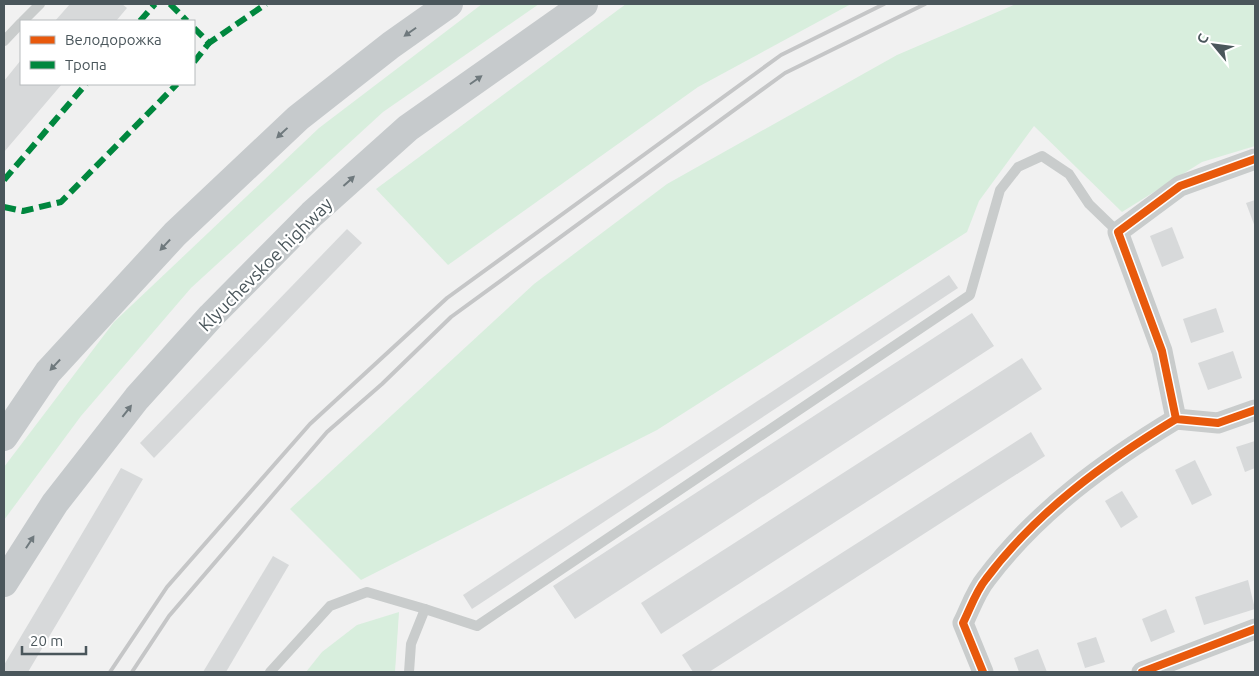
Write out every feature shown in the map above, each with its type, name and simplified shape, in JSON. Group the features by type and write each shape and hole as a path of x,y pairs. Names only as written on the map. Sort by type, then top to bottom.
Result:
{"main road":[{"path":"4,437 48,372 175,234 298,118 391,45 449,4"},
{"name":"Klyuchevskoe highway","path":"4,583 55,503 137,398 211,316 312,214 408,128 584,4"}],"street":[{"path":"1176,419 1162,351 1118,232 1180,186 1255,159"},
{"path":"983,672 963,623 985,580 1032,527 1072,488 1127,448 1176,419 1218,423 1255,410"},
{"path":"1142,672 1255,629"}],"lane":[{"path":"24,20 40,4"},
{"path":"4,42 20,24"},
{"path":"270,672 330,606 367,592 477,626 970,295 1000,190 1018,167 1042,156 1069,174 1089,204 1118,232"},
{"path":"409,672 411,644 425,609"}],"green space":[{"path":"482,4 539,4 383,112 191,288 81,416 4,520 4,467 114,322 319,128"},
{"path":"626,4 851,4 698,87 448,265 376,189"},
{"path":"1016,4 1255,4 1255,146 1202,162 1122,212 1034,126 979,201 967,232 657,430 361,580 290,509 534,284 667,184 897,55"},
{"path":"399,612 395,672 306,672 322,652 357,625"}],"building":[{"path":"70,4 122,4 127,8 117,20 56,20"},
{"path":"20,61 20,85 61,85 4,152 4,81"},
{"path":"1255,200 1255,227 1246,203"},
{"path":"1172,227 1184,258 1162,267 1150,236"},
{"path":"347,229 362,243 154,458 140,443"},
{"path":"949,275 958,288 472,609 463,595"},
{"path":"1216,308 1224,332 1191,343 1183,319"},
{"path":"972,313 994,346 575,619 553,586"},
{"path":"1233,351 1242,378 1208,390 1198,363"},
{"path":"1022,358 1042,389 661,634 641,603"},
{"path":"1031,432 1045,456 709,672 693,672 682,655"},
{"path":"1255,441 1255,468 1245,472 1236,447"},
{"path":"1195,460 1212,495 1192,505 1175,470"},
{"path":"121,468 143,479 28,672 4,672 4,665"},
{"path":"1122,491 1138,517 1121,528 1105,501"},
{"path":"273,556 289,565 226,672 203,672"},
{"path":"1248,580 1255,609 1204,625 1195,597"},
{"path":"1166,609 1175,632 1151,642 1142,619"},
{"path":"1096,637 1105,662 1085,668 1077,643"},
{"path":"1038,649 1047,672 1019,672 1014,658"}],"railway":[{"path":"110,672 167,587 310,424 447,298 781,55 884,4"},
{"path":"132,672 169,616 327,432 382,384 451,317 785,73 925,4"}],"marked path":[{"path":"141,20 155,4"},
{"path":"170,4 186,20"},
{"path":"195,29 209,43 266,4"},
{"path":"195,61 209,43"},
{"path":"4,180 85,85"},
{"path":"4,207 23,211 61,202 176,85"}],"cycle path":[{"path":"1255,159 1180,186 1118,232 1162,351 1176,419 1218,423 1255,410"},
{"path":"983,672 963,623 982,584 1027,531 1050,510 1098,471 1176,419"},
{"path":"1142,672 1255,629"}]}
